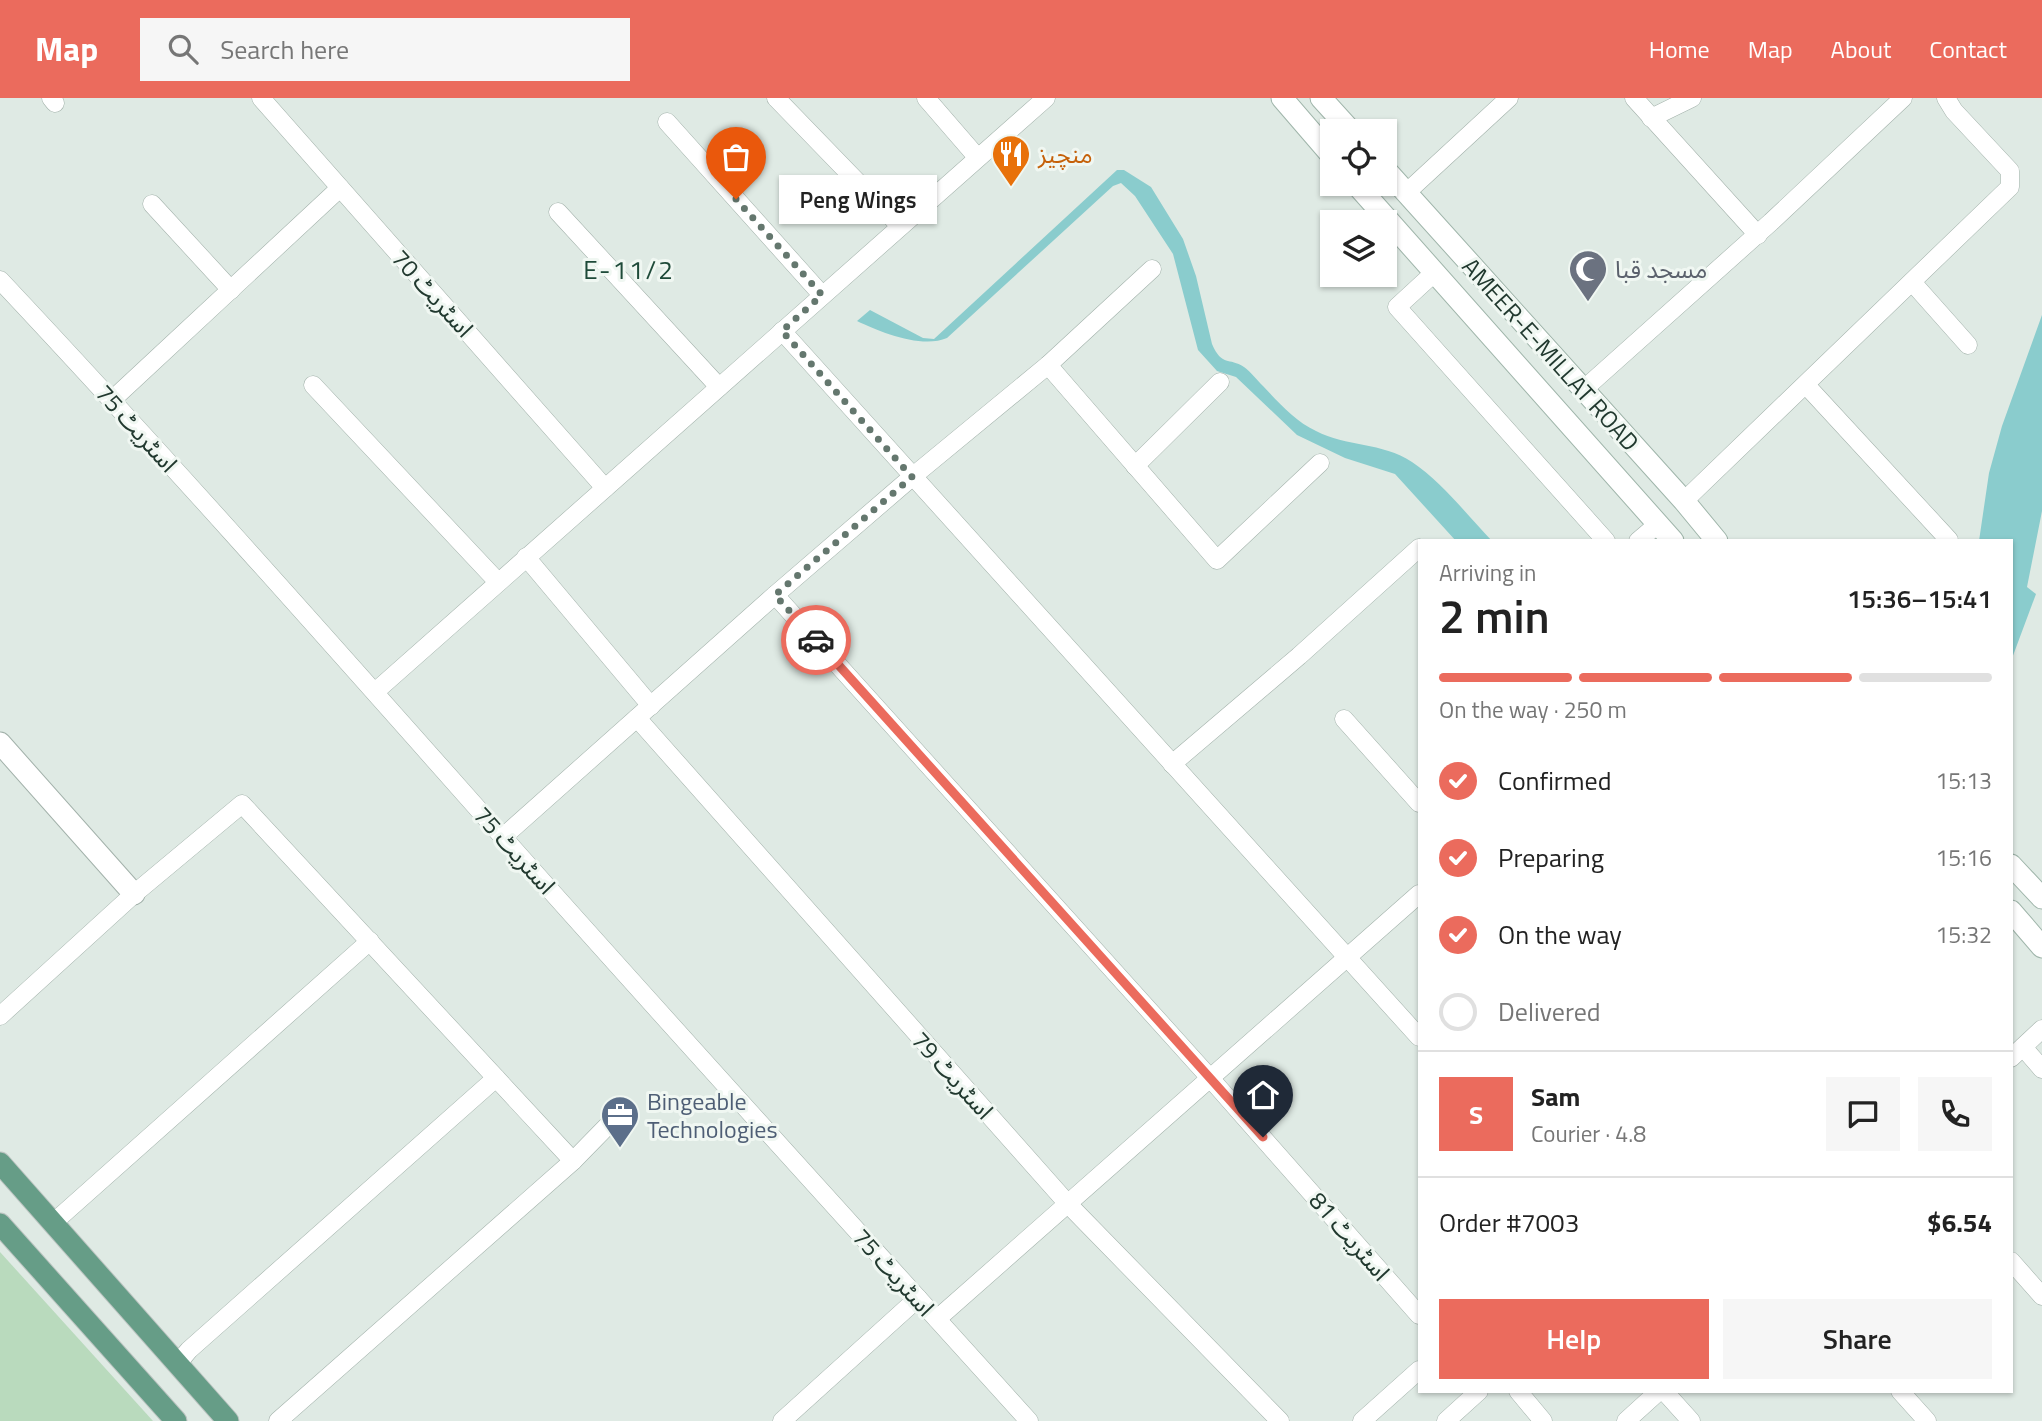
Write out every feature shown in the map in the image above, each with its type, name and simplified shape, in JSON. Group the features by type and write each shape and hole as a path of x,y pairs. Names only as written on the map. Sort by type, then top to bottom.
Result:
{"main road":[{"path":"1282,98 1320,142"},
{"path":"1321,98 1340,119"},
{"name":"AMEER-E-MILLAT ROAD","path":"1397,182 1715,539"},
{"name":"AMEER-E-MILLAT ROAD","path":"1367,196 1671,539"},
{"path":"1434,273 1458,252"},
{"path":"3,754 134,894"},
{"path":"2013,866 2042,898"},
{"path":"2013,913 2042,947"},
{"path":"0,1163 228,1421"},
{"path":"0,1224 176,1421"}],"street":[{"name":"اسٹریٹ 70","path":"261,98 605,488"},
{"path":"776,98 900,226"},
{"path":"926,98 977,158"},
{"path":"376,691 1046,98"},
{"path":"1406,192 1509,98"},
{"path":"1634,98 1758,235"},
{"path":"1651,118 1692,98"},
{"path":"1583,390 1758,235 1903,98"},
{"path":"1684,501 2010,187 2010,172 1954,111 1946,98"},
{"path":"667,121 822,295"},
{"path":"112,400 340,188"},
{"path":"152,204 231,290"},
{"path":"558,212 719,387"},
{"path":"503,837 775,595 1048,365 1152,269"},
{"path":"1434,273 1397,307 1604,539"},
{"name":"اسٹریٹ 75","path":"0,280 376,691 503,837 1029,1421"},
{"path":"1912,282 1968,345"},
{"path":"782,331 1418,1036"},
{"path":"1048,365 1217,560 1320,463"},
{"path":"1135,466 1220,382"},
{"path":"313,385 498,582"},
{"path":"1806,385 1948,539"},
{"path":"1640,539 1658,524"},
{"path":"1172,764 1299,656 1418,549"},
{"path":"526,557 651,706"},
{"name":"اسٹریٹ 81","path":"775,595 1418,1313"},
{"name":"اسٹریٹ 79","path":"637,718 1068,1204 1280,1421"},
{"path":"1345,719 1418,802"},
{"path":"0,1016 134,894 242,804 573,1161"},
{"path":"937,1319 1418,895"},
{"path":"53,1223 370,941"},
{"path":"2042,1029 2017,1053 2042,1069"},
{"path":"178,1363 199,1341 496,1078"},
{"path":"278,1421 573,1161 616,1117"},
{"path":"2013,1263 2042,1296"},
{"path":"782,1421 918,1298"},
{"path":"1362,1421 1418,1371"},
{"path":"1450,1420 1477,1393"},
{"path":"1520,1393 1543,1421"},
{"path":"1626,1421 1659,1393"},
{"path":"1663,1393 1691,1421"},
{"path":"1902,1393 1927,1421"}],"green space":[{"path":"0,1252 153,1421 0,1421"}],"water":[{"path":"1117,170 1124,170 1151,187 1183,239 1196,276 1212,344 1219,356 1247,369 1288,411 1308,427 1339,440 1389,451 1412,462 1444,489 1490,539 1454,539 1395,474 1345,458 1297,435 1236,377 1217,371 1198,350 1173,254 1135,196 1121,183 1113,186 947,338 926,342 914,340 889,334 857,321 870,310 923,338 934,339"},
{"path":"2042,315 2042,511 2027,587 2036,594 2013,656 2013,539 1979,539 1989,473 2002,426"}],"way so far":[{"path":"736,199 822,295 782,331 912,477 775,595 816,640"}],"place":[{"name":"منچیز","path":"1011,188"},
{"name":"Peng Wings","path":"736,199"},
{"name":"مسجد قبا","path":"1588,303"},
{"name":"Bingeable Technologies","path":"620,1149"}],"district":[{"name":"E-11/2","path":"629,269"}],"route":[{"path":"816,640 1263,1137"}]}
